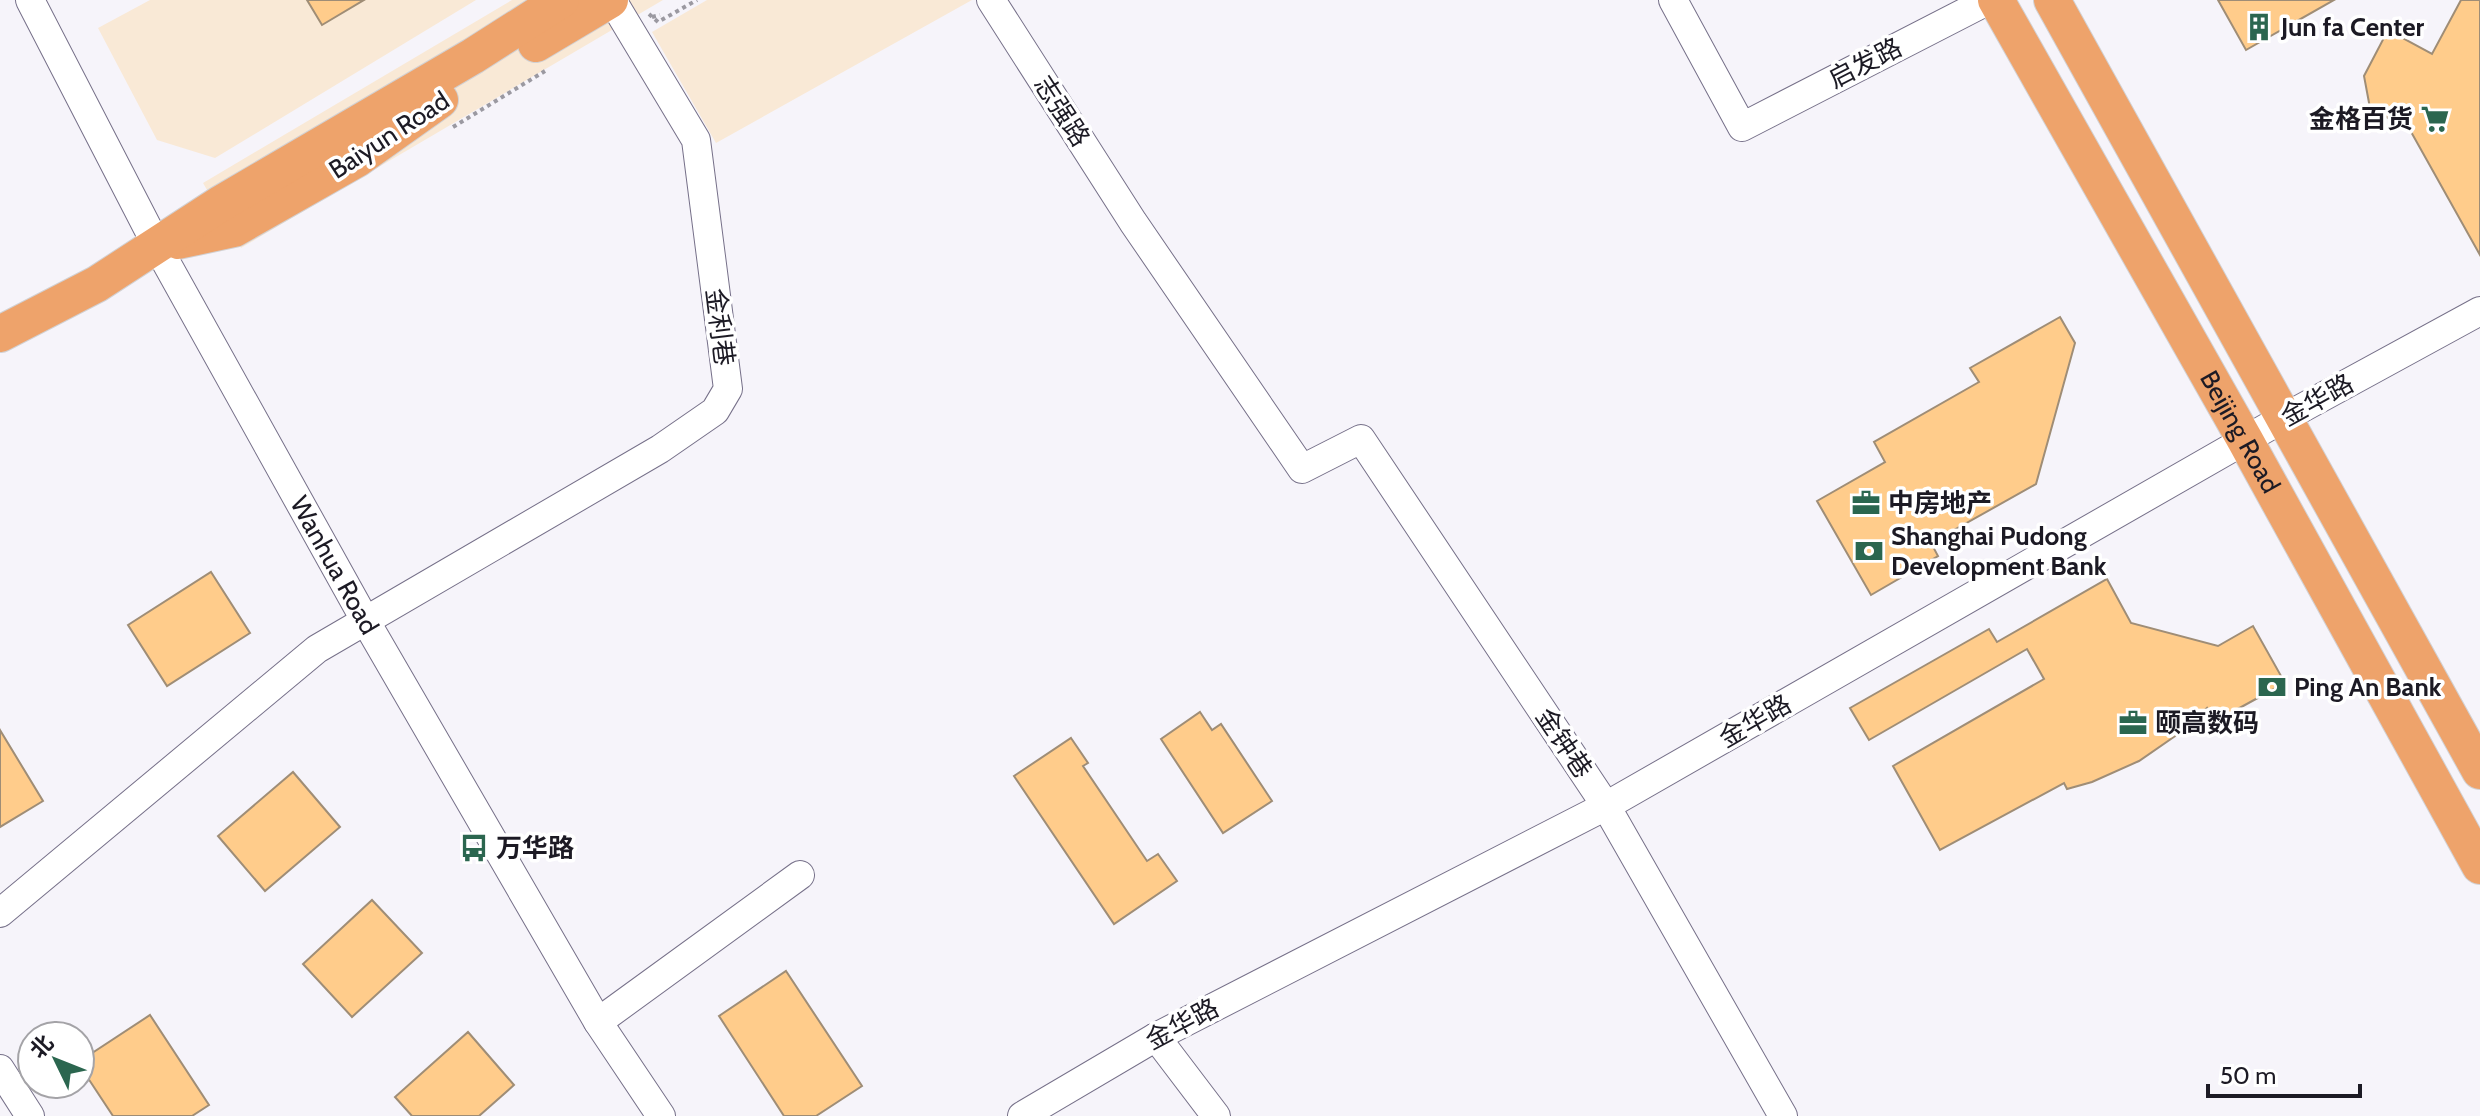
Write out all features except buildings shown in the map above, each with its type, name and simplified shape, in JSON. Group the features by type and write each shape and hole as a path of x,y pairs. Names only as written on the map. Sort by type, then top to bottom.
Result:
{"main road":[{"name":"Baiyun Road","path":"0,334 97,284 220,204 473,56 561,0"},
{"name":"Baiyun Road","path":"157,246 234,229 357,159 431,105 611,0"},
{"name":"Beijing Road","path":"1996,0 2245,440 2480,866"},
{"name":"Beijing Road","path":"2052,0 2480,771"}],"street":[{"name":"Wanhua Road","path":"30,0 157,246 365,620 598,1022 661,1116"},
{"name":"金利巷","path":"0,913 317,649 660,449 715,411 728,389 696,140 611,0"},
{"name":"志强路","path":"991,0 1133,222 1302,469"},
{"name":"启发路","path":"1673,0 1742,127 1989,0"},
{"name":"金华路","path":"1022,1116 1156,1037 1606,806 2282,419 2480,311"},
{"name":"金钟巷","path":"1302,469 1361,439 1606,806 1783,1116"},
{"path":"598,1022 800,875"},
{"path":"1156,1037 1216,1116"},
{"path":"0,1069 30,1116"}],"path":[{"path":"647,12 658,22 697,0"},
{"path":"652,17 660,15"}],"shaded area":[{"path":"150,0 476,0 215,158 157,140 98,28"},
{"path":"512,0 663,0 241,248 203,183"},
{"path":"707,0 972,0 716,143 652,32"}],"place":[{"name":"Jun fa Center","path":"2259,27"},
{"name":"金格百货","path":"2435,119"},
{"name":"中房地产","path":"1866,503"},
{"name":"Shanghai Pudong Development Bank","path":"1869,551"},
{"name":"Ping An Bank","path":"2272,687"},
{"name":"颐高数码","path":"2133,723"},
{"name":"万华路","path":"474,848"}]}
